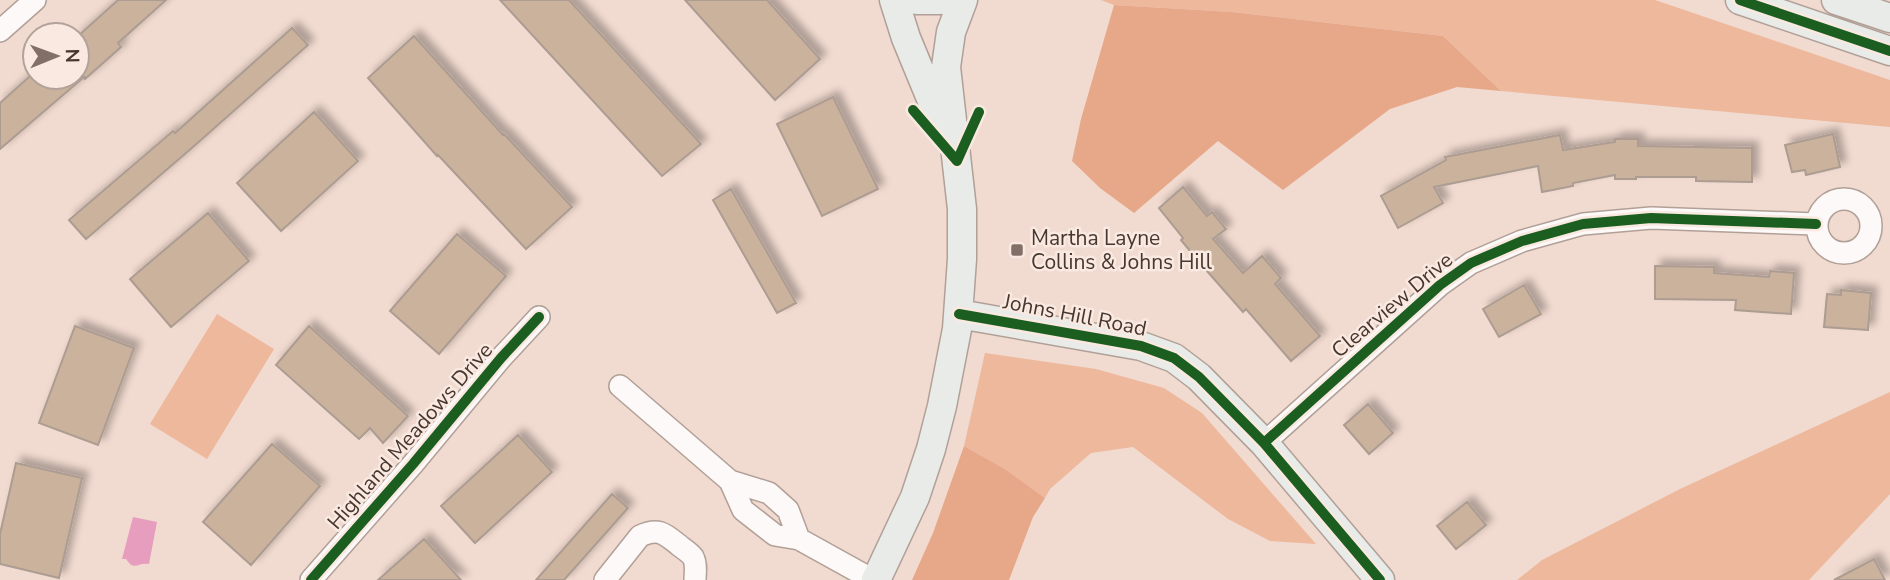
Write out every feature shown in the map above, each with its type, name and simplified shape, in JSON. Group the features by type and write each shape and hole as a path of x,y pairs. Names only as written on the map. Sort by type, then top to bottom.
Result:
{"main road":[{"path":"894,0 906,38 957,161"},
{"path":"917,0 940,0"},
{"path":"874,580 915,496 931,449 959,314 962,209 946,68 951,32 963,0"},
{"path":"1740,0 1890,51"},
{"path":"1836,0 1890,18"},
{"name":"Johns Hill Road","path":"959,314 1141,346 1174,358 1199,377 1264,443 1380,580"}],"street":[{"path":"0,32 35,0"},
{"name":"Clearview Drive","path":"1264,443 1440,285 1471,263 1522,241 1583,224 1651,218 1816,224"},
{"name":"Highland Meadows Drive","path":"311,580 539,317"},
{"path":"620,386 730,481 769,493 788,510 799,539"},
{"path":"730,481 743,510 775,535 799,539 874,580"},
{"path":"605,580 640,536 659,531 692,556 695,580"}],"shaded area":[{"path":"1101,0 1655,0 1890,80 1890,127 1501,91 1443,36 1232,12 1114,5"},
{"path":"1114,5 1232,12 1443,36 1501,91 1457,87 1390,109 1283,190 1218,141 1134,213 1100,188 1072,161 1081,119"},
{"path":"217,314 274,349 207,459 150,424"},
{"path":"985,353 1096,369 1164,388 1202,413 1316,544 1270,541 1228,519 1133,447 1091,453 1050,489 1045,498 1005,469 964,446"},
{"path":"1890,392 1890,494 1809,580 1517,580 1542,560 1680,489"},
{"path":"964,446 1005,469 1045,498 1033,517 1009,580 912,580 933,533"},
{"path":"133,517 157,522 149,564 134,566 122,559"}],"building":[{"path":"118,0 166,0 118,43 121,47 91,74 91,24"},
{"path":"500,0 569,0 701,144 662,176"},
{"path":"685,0 767,0 820,59 775,100"},
{"path":"292,28 308,45 86,239 69,220 173,131 175,133"},
{"path":"414,36 572,207 526,249 437,156 368,78"},
{"path":"21,84 21,91 68,91 0,149 0,103"},
{"path":"833,97 878,189 822,216 777,124"},
{"path":"314,112 358,161 281,231 237,183"},
{"path":"1833,134 1840,167 1806,175 1805,170 1792,172 1785,145"},
{"path":"1560,135 1563,150 1615,142 1615,139 1638,139 1638,146 1752,148 1752,182 1696,181 1696,177 1615,179 1615,175 1542,192 1538,166 1434,187 1443,203 1398,228 1381,196 1446,160 1445,157"},
{"path":"1183,187 1207,216 1212,212 1226,229 1213,239 1243,273 1262,256 1281,278 1275,284 1320,336 1291,361 1246,309 1243,312 1199,262 1159,208"},
{"path":"731,189 796,303 777,313 713,200"},
{"path":"208,213 249,261 171,327 130,279"},
{"path":"457,234 506,276 439,354 390,311"},
{"path":"1655,266 1714,267 1714,273 1769,277 1770,271 1794,273 1791,314 1735,310 1736,300 1655,299"},
{"path":"1524,285 1541,314 1499,337 1483,309"},
{"path":"1841,290 1871,293 1868,330 1824,327 1827,294 1841,295"},
{"path":"75,326 134,348 98,445 39,423"},
{"path":"309,326 408,416 383,443 370,428 359,439 276,365"},
{"path":"1368,404 1393,433 1369,454 1344,425"},
{"path":"518,435 552,472 475,543 441,506"},
{"path":"272,444 320,486 251,565 203,522"},
{"path":"16,463 82,478 59,578 0,564 0,534"},
{"path":"612,494 628,508 564,580 536,580"},
{"path":"1467,502 1486,525 1456,549 1437,526"},
{"path":"424,539 461,580 378,580"},
{"path":"1874,559 1885,580 1834,580"}],"cycle path":[{"path":"1740,0 1890,51"},
{"path":"913,110 957,161 979,112"},
{"path":"1264,443 1440,285 1471,263 1522,241 1583,224 1651,218 1816,224"},
{"path":"959,314 1141,346 1174,358 1199,377 1264,443 1380,580"},
{"path":"311,580 539,317"}],"place":[{"name":"Martha Layne Collins & Johns Hill","path":"1017,250"}]}
